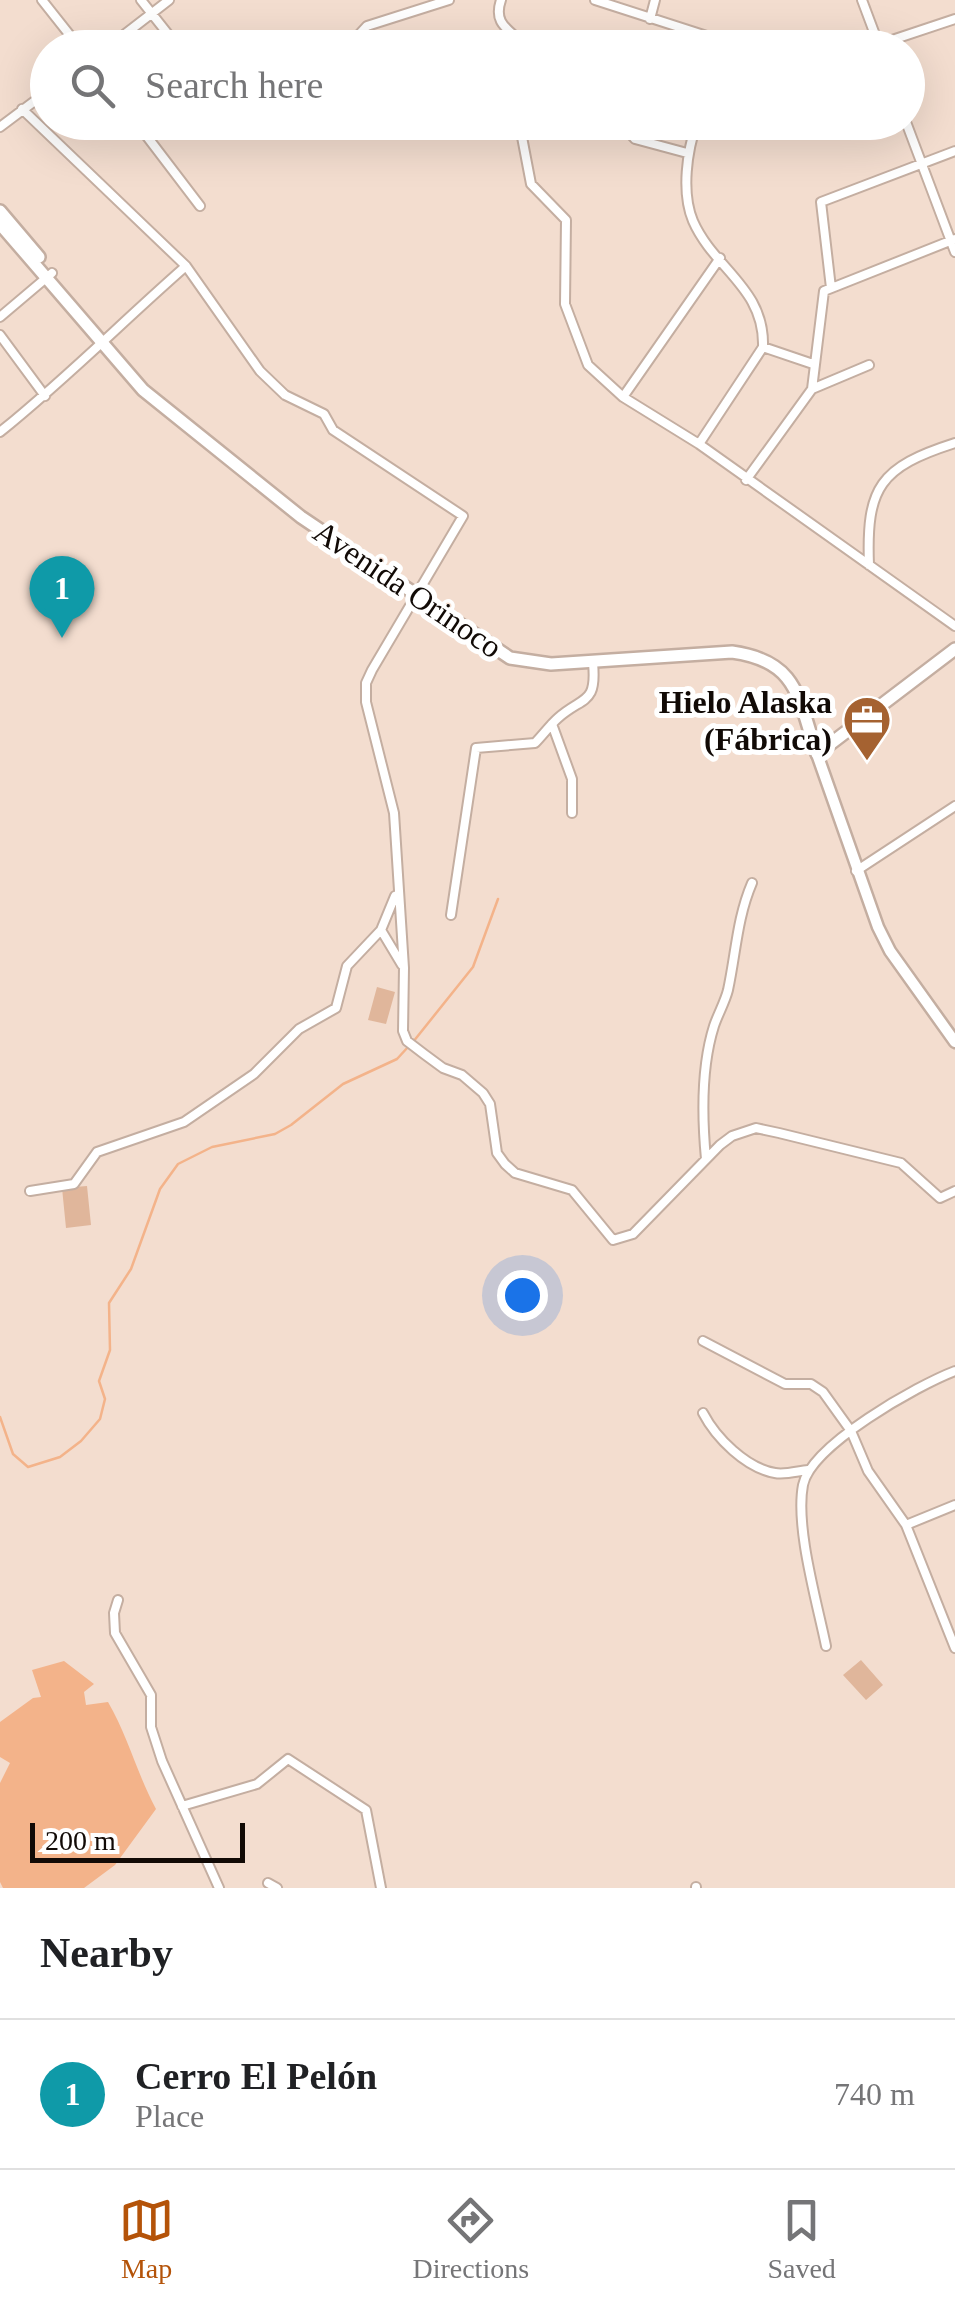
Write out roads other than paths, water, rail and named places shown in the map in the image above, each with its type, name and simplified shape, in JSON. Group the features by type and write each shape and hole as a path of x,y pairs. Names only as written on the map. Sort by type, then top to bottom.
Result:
{"main road":[{"name":"Avenida Orinoco","path":"0,211 143,390 301,517 415,596 510,658 538,664 732,652 764,658 790,677 817,754"},
{"name":"Avenida Orinoco","path":"0,224 50,276"},
{"path":"817,754 955,649"}],"street":[{"path":"42,0 66,30"},
{"path":"141,0 165,30"},
{"path":"131,30 170,0"},
{"path":"363,30 449,0"},
{"path":"501,0 497,14 507,30"},
{"path":"595,0 686,30"},
{"path":"650,19 655,0"},
{"path":"862,0 873,30"},
{"path":"922,30 955,18"},
{"path":"1,125 30,103"},
{"path":"22,109 30,117"},
{"path":"54,140 186,266 260,371 285,395 324,414 333,430 463,516 366,684 366,702 394,813 404,968 403,1031 408,1041 484,1092 490,1104 497,1153 506,1164 515,1173 572,1190 613,1240 632,1234 732,1136 756,1128 901,1162 940,1198 955,1191"},
{"path":"150,140 200,206"},
{"path":"523,140 531,184 566,220 565,304 588,365 623,397 698,444 955,626"},
{"path":"639,140 688,153"},
{"path":"692,140 688,189 694,223 755,304 763,331 763,347 698,444"},
{"path":"912,140 955,252"},
{"path":"832,288 821,202 955,151"},
{"path":"812,389 824,291 952,240"},
{"path":"623,397 720,258"},
{"path":"0,432 45,396 186,266"},
{"path":"0,316 50,276"},
{"path":"0,335 45,396"},
{"path":"763,347 813,364"},
{"path":"746,480 812,389 870,365"},
{"path":"869,565 868,521 879,485 924,453 955,443"},
{"path":"451,915 476,748 529,745 587,701 595,680 593,663"},
{"path":"552,724 572,780 572,813"},
{"name":"Avenida Orinoco","path":"817,754 856,871 890,951 955,1042"},
{"path":"856,871 955,806"},
{"path":"706,1160 707,1060 727,995 743,903 752,882"},
{"path":"30,1190 74,1184 97,1152 184,1122 254,1074 299,1028 336,1008 347,966 381,930 397,892"},
{"path":"381,930 404,968"},
{"path":"703,1340 785,1384 811,1384 824,1392 850,1430 868,1471 906,1525 955,1648"},
{"path":"826,1646 800,1509 808,1470 850,1430 926,1382 955,1371"},
{"path":"703,1412 714,1433 747,1460 776,1473 808,1470"},
{"path":"906,1525 955,1505"},
{"path":"118,1600 115,1633 151,1696 150,1727 219,1888"},
{"path":"182,1806 257,1784 288,1759 366,1810 381,1888"}],"waterway":[{"path":"413,1042 473,967 498,899"},
{"path":"0,1417 13,1454 28,1467 60,1457 81,1441 100,1419 105,1399 99,1381 110,1350 109,1303 131,1269 160,1189 178,1164 212,1147 275,1134 343,1084 397,1059 408,1047"}],"place":[{"name":"Cerro El Pelón","path":"62,638"},
{"name":"Hielo Alaska (Fábrica)","path":"867,762"}]}
